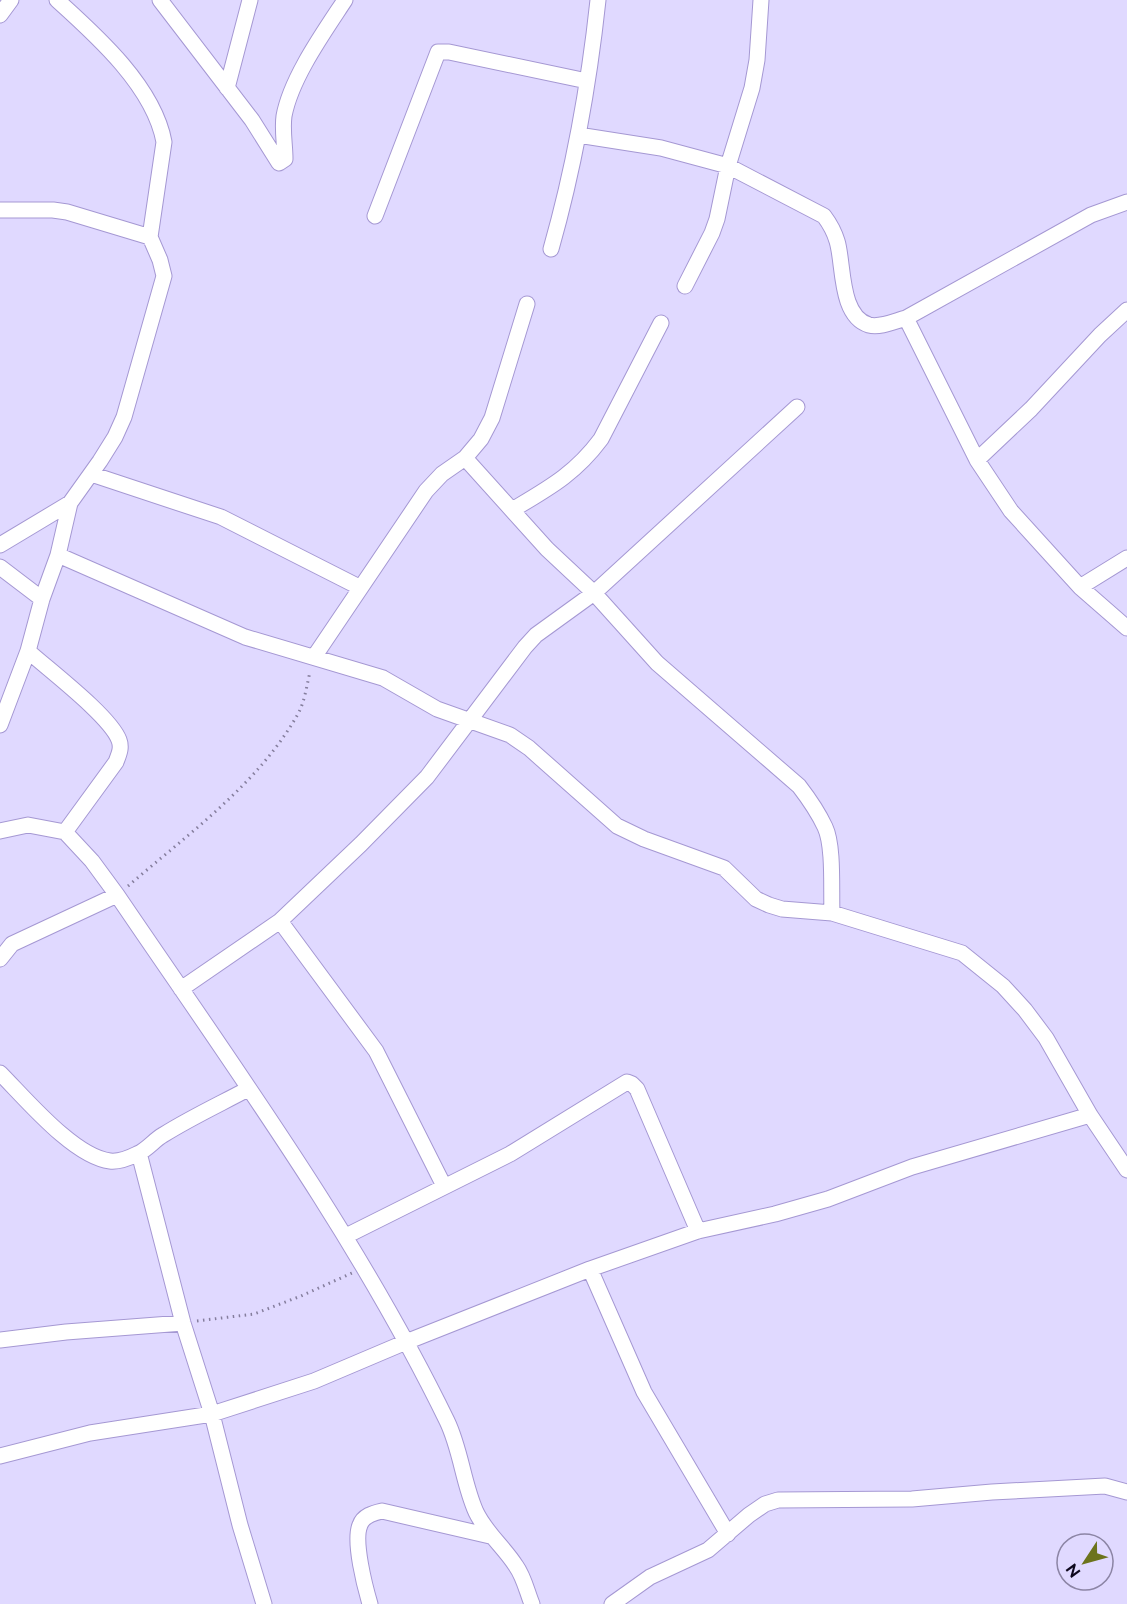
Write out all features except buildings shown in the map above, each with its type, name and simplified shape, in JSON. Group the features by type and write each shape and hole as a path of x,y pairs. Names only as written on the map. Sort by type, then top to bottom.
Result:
{"street":[{"path":"0,15 11,0"},
{"path":"0,725 28,651 42,598 58,555 70,503 115,438 124,417 164,276 150,237 164,142 161,126 142,91 105,46 57,0"},
{"path":"160,0 252,120 279,163 285,159 284,119 297,81 319,39 345,0"},
{"path":"227,88 250,0"},
{"path":"551,249 565,202 578,135 598,0"},
{"path":"685,286 717,219 728,166 752,88 757,60 761,0"},
{"path":"375,216 438,52 444,51 586,81"},
{"path":"578,135 661,148 728,166 824,216 838,243 840,269 849,303 857,318 869,325 882,325 906,318 1091,215 1127,202"},
{"path":"0,210 67,212 150,237"},
{"path":"314,657 359,587 426,491 442,474 465,458 481,439 492,418 527,304"},
{"path":"977,460 1031,409 1100,334 1127,310"},
{"path":"906,318 977,460 1011,511 1080,587 1127,628"},
{"path":"512,510 556,484 577,468 591,452 601,439 661,323"},
{"path":"181,989 280,921 427,777 536,635 594,593 797,406"},
{"path":"465,458 547,549 594,593 665,671 799,786 815,808 826,829 829,842 832,913"},
{"path":"91,474 221,517 359,587"},
{"path":"0,544 70,503"},
{"path":"58,555 245,637 383,678 437,709 510,735 529,748 617,826 644,839 717,864 756,898 769,905 782,909 832,913 962,953 979,965 1025,1010 1047,1038 1090,1115 1127,1170"},
{"path":"1080,587 1127,558"},
{"path":"0,567 42,598"},
{"path":"28,651 100,715 114,730 120,742 121,752 116,762 65,832"},
{"path":"0,831 28,825 65,832 92,861 117,895 346,1236 365,1268 448,1424 473,1505 490,1536 517,1568 532,1604"},
{"path":"0,959 6,947 117,895"},
{"path":"280,921 381,1058 444,1186"},
{"path":"0,1073 58,1131 79,1148 96,1157 111,1161 123,1160 139,1153 161,1136 248,1089"},
{"path":"346,1236 510,1154 627,1083 633,1084 637,1089 698,1231"},
{"path":"0,1456 90,1433 212,1414 314,1381 590,1269 698,1231 817,1202 863,1187 912,1167 1090,1115"},
{"path":"139,1153 183,1323 212,1414 240,1525 264,1604"},
{"path":"590,1269 644,1392 728,1534"},
{"path":"0,1340 66,1332 183,1323"},
{"path":"612,1604 650,1577 708,1550 749,1515 765,1504 778,1500 912,1499 1105,1486 1127,1492"},
{"path":"370,1604 360,1567 358,1531 366,1517 382,1511 490,1536"}],"path":[{"path":"117,895 222,805 272,754 300,710 314,657"},
{"path":"183,1323 254,1314 365,1268"}]}
